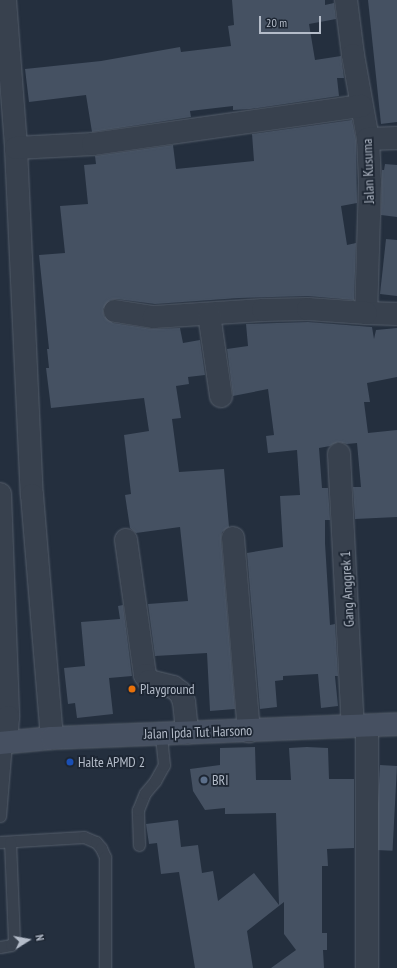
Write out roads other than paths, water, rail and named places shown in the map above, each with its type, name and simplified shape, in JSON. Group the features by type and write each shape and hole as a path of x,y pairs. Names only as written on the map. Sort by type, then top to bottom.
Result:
{"main road":[{"name":"Jalan Ipda Tut Harsono","path":"3,743 52,738 397,724"}],"street":[{"path":"5,0 8,146 32,495 52,738"},
{"name":"Jalan Kusuma","path":"346,0 361,106 368,139 370,182 366,313"},
{"path":"8,146 93,144 361,106"},
{"path":"0,112 8,146"},
{"path":"368,139 397,138"},
{"path":"115,311 154,317 308,309 397,314"},
{"path":"209,314 221,396"},
{"name":"Gang Anggrek 1","path":"339,454 360,726 367,968"},
{"path":"0,494 8,718 3,743"},
{"path":"233,538 248,731"},
{"path":"126,540 145,674 149,681 173,687 180,692 184,702 187,733"}],"lane":[{"path":"139,845 138,810 144,793 155,781 164,765 161,734"},
{"path":"0,816 3,743"},
{"path":"0,947 11,946 14,941 5,842 84,837 96,842 101,848 105,857 105,968"}],"place":[{"name":"Playground","path":"132,689"},
{"name":"Halte APMD 2","path":"70,762"},
{"name":"BRI","path":"204,780"}]}
